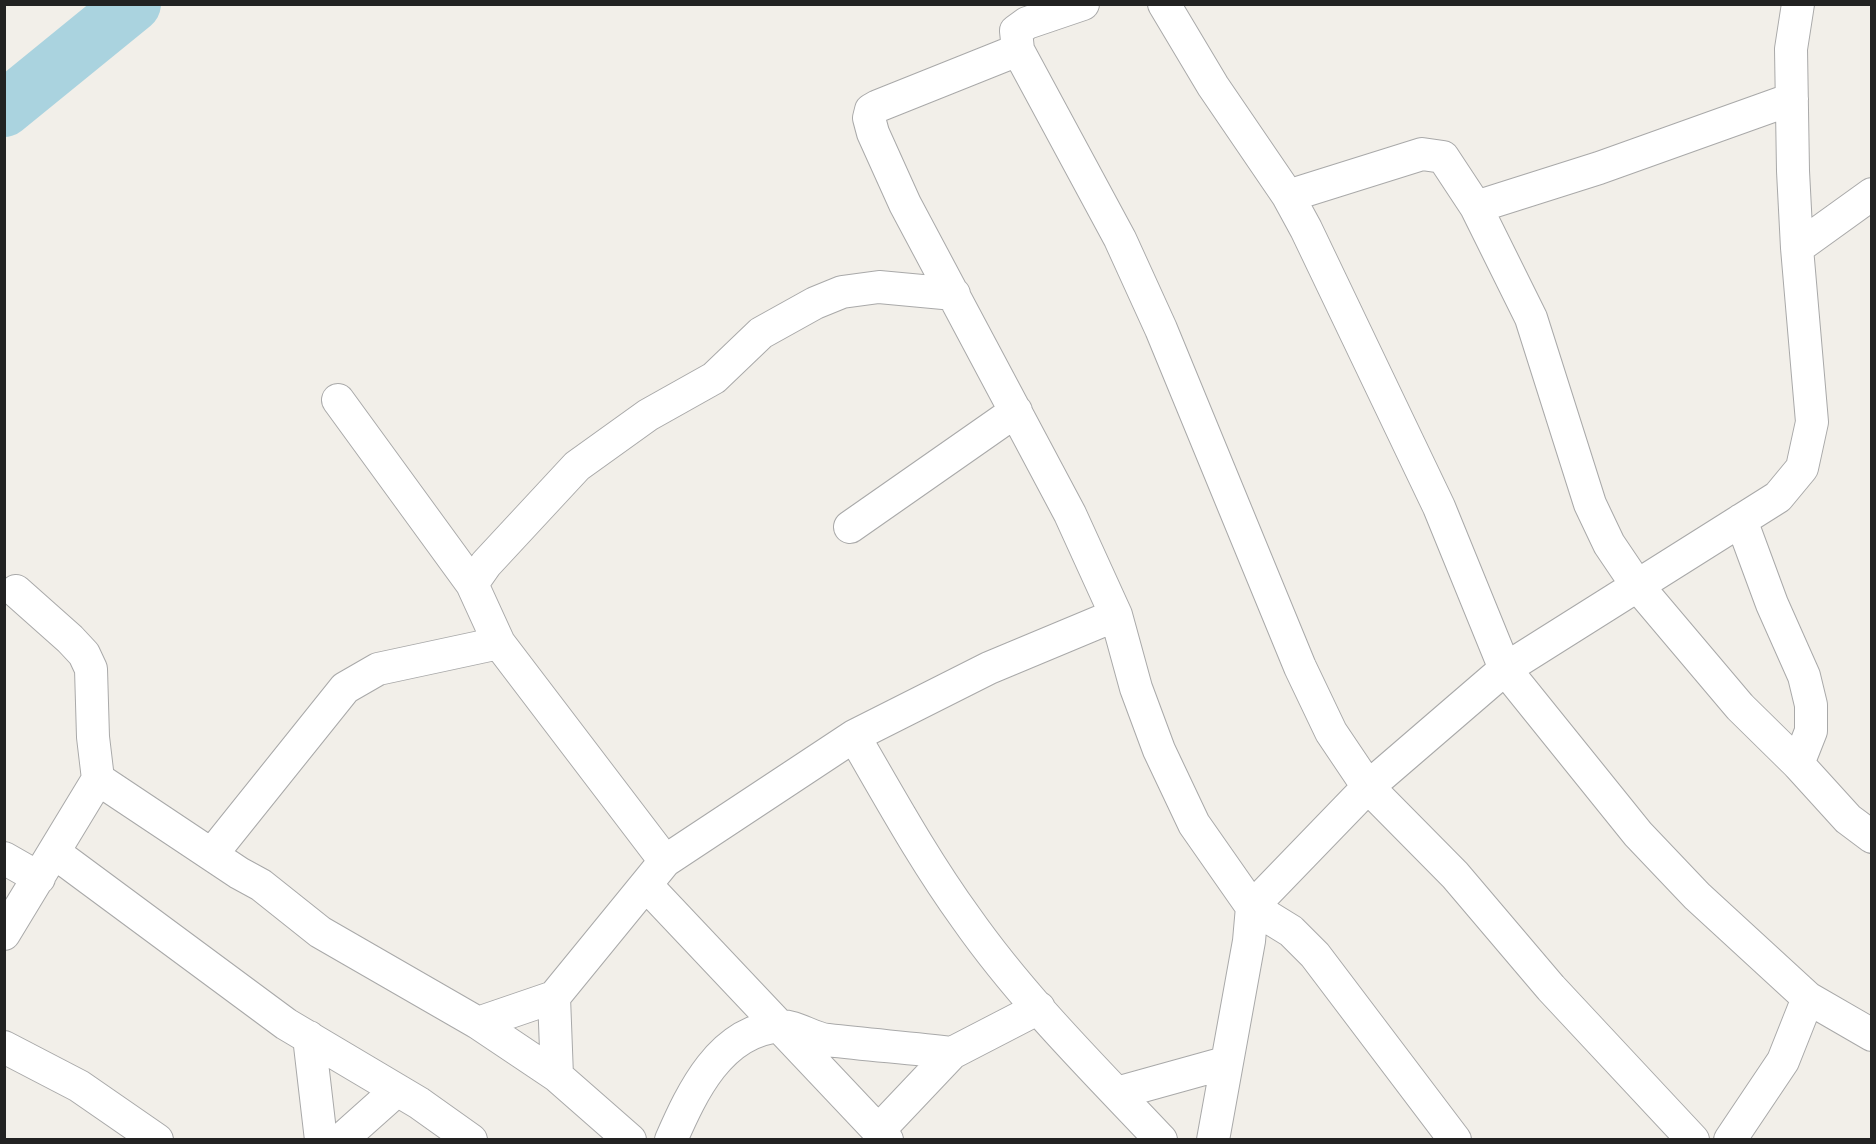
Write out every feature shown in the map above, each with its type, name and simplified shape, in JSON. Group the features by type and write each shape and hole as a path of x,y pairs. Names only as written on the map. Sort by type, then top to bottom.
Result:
{"street":[{"path":"1083,4 1027,23 1016,31 1018,50 1120,239 1200,419 1300,667 1331,732 1368,787 1455,875 1551,988 1693,1140"},
{"path":"1164,4 1213,86 1288,196 1350,317 1439,507 1505,669 1638,834 1697,896 1808,998 1872,1035"},
{"path":"1220,1136 1225,1063 1249,941 1252,907 1368,787 1505,669 1636,584 1778,497 1802,468 1812,422 1797,248 1792,99 1791,49 1798,4"},
{"path":"1018,50 871,110 869,118 873,133 905,204 1070,514 1116,615 1136,688 1159,750 1194,824 1252,907 1291,931 1315,955 1455,1140"},
{"path":"1476,207 1599,168 1792,99"},
{"path":"1288,196 1422,154 1443,157 1476,207 1531,318 1590,504 1609,544 1636,584 1740,707 1798,764 1848,819 1872,837"},
{"path":"1797,248 1872,194"},
{"path":"472,584 486,564 576,466 631,427 714,378 761,333 815,303 842,292 879,287 954,294"},
{"path":"338,400 472,584 499,643 656,873 750,993 883,1134 952,1053 1039,1008"},
{"path":"850,527 1016,411"},
{"path":"1741,519 1772,604 1793,646 1807,686 1811,705 1811,731 1798,764"},
{"path":"4,934 98,779 93,737 91,669 84,654 70,639 16,591"},
{"path":"478,1023 554,997 656,873 854,736 989,668 1116,615"},
{"path":"212,855 345,688 378,669 499,643"},
{"path":"854,736 917,847 967,920 1039,1008 1161,1140"},
{"path":"98,779 261,885 320,932 478,1023 557,1076 630,1140"},
{"path":"4,858 47,866 286,1024 397,1090 471,1140"},
{"path":"730,1047 750,993"},
{"path":"554,997 557,1076"},
{"path":"1730,1140 1783,1061 1808,998"},
{"path":"671,1140 691,1093 710,1066 730,1047 752,1034 782,1026 825,1040 952,1053"},
{"path":"309,1037 321,1140"},
{"path":"4,1047 79,1086 157,1140"},
{"path":"1117,1093 1225,1063"},
{"path":"341,1140 397,1090"}],"waterway":[{"path":"4,109 133,4"}]}
